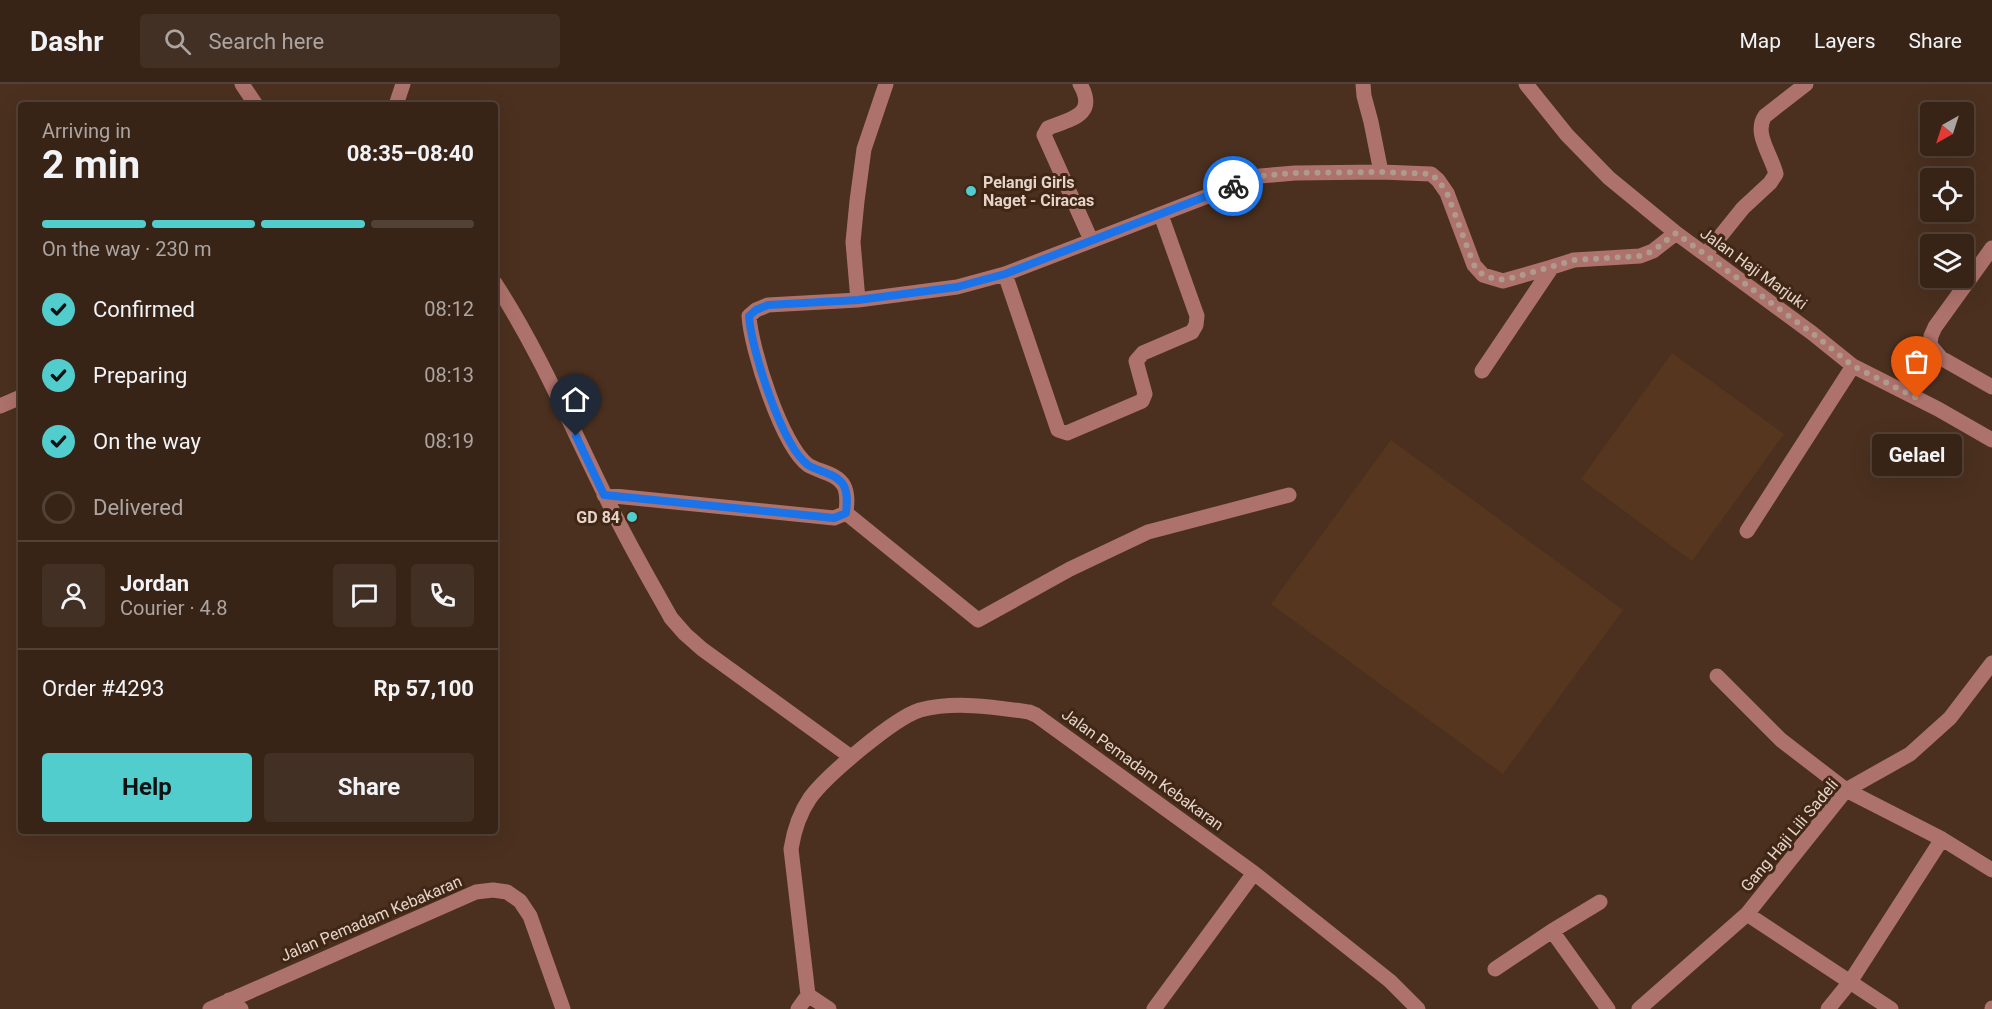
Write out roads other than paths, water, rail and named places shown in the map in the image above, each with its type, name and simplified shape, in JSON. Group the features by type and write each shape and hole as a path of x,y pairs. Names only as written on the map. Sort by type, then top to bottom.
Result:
{"street":[{"path":"242,84 254,102"},
{"path":"397,102 403,84"},
{"path":"858,300 853,242 856,201 864,148 886,84"},
{"path":"1080,84 1086,95 1086,105 1082,112 1075,118 1048,128 1044,135 1091,240"},
{"path":"1363,84 1381,172"},
{"name":"Jalan Haji Marjuki","path":"1526,84 1566,135 1600,169 1676,233 1853,366 1938,409 1992,440"},
{"path":"1706,254 1743,208 1770,183 1776,174 1761,135 1760,122 1806,84"},
{"path":"846,513 848,502 843,484 832,475 808,465 797,453 768,395 750,328 749,316 768,305 858,300 957,287 1005,274 1260,176 1381,172 1431,174 1447,193 1474,265 1483,275 1503,280 1574,260 1640,256 1653,251 1676,233"},
{"path":"1005,274 1058,430 1067,433 1142,401 1145,394 1136,361 1143,352 1192,332 1196,325 1197,316 1161,215"},
{"path":"1992,248 1930,336 1930,345 1941,358 1992,387"},
{"path":"1482,371 1552,267"},
{"path":"498,288 518,319 604,495 671,618 685,634 851,757"},
{"path":"1747,531 1853,366"},
{"path":"0,406 18,398"},
{"path":"604,495 834,518 846,513"},
{"path":"846,513 978,620 1070,568 1148,532 1289,495"},
{"name":"Gang Haji Lili Sadeli","path":"1639,1009 1747,914 1846,790 1910,754 1950,718 1992,663"},
{"path":"1717,676 1781,740 1846,790 1942,839 1992,870"},
{"name":"Jalan Pemadam Kebakaran","path":"808,995 791,849 795,826 811,797 851,757 907,715 934,707 977,705 1029,712 1044,720 1254,873 1390,981 1418,1009"},
{"path":"1828,1009 1850,982 1942,839"},
{"path":"1154,1009 1254,873"},
{"name":"Jalan Pemadam Kebakaran","path":"210,1009 235,1004 476,892 493,890 507,892 520,901 530,916 563,1009"},
{"path":"1495,969 1552,931 1600,903"},
{"path":"1747,914 1891,1009"},
{"path":"1552,931 1608,1009"},
{"path":"798,1009 808,995 829,1009"}],"place":[{"name":"Pelangi Girls Naget - Ciracas","path":"971,191"},
{"name":"Gelael","path":"1917,398"},
{"name":"GD 84","path":"632,517"}]}
